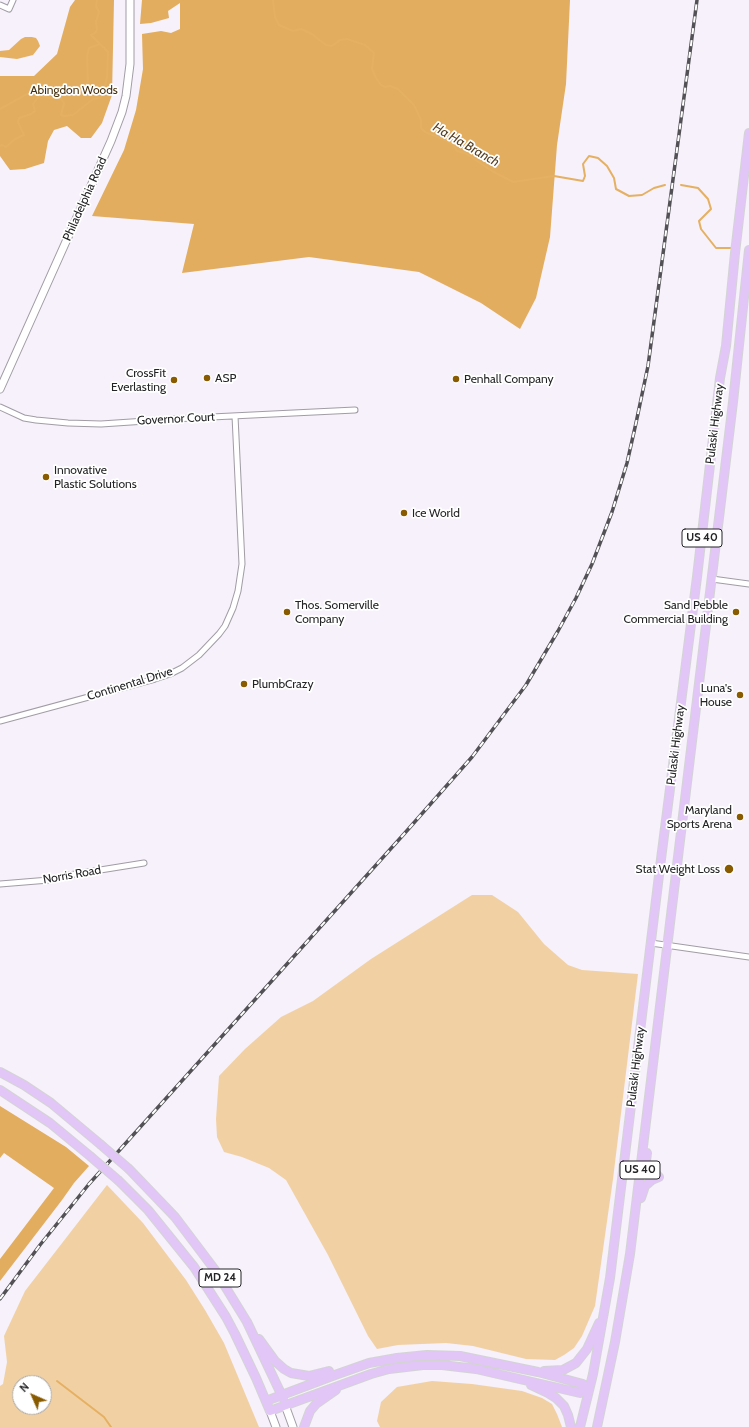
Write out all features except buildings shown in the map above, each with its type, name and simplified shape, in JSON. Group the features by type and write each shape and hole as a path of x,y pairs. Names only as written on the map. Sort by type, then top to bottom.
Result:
{"highway":[{"name":"Pulaski Highway","path":"580,1427 611,1270 697,577 720,378 726,346 749,133"},
{"name":"Pulaski Highway","path":"597,1427 623,1300 630,1254 740,348 749,250"},
{"name":"MD 24","path":"0,1072 24,1085 68,1116 129,1169 167,1208 195,1242 219,1276 247,1322 282,1395 285,1405"},
{"name":"MD 24","path":"0,1090 50,1123 119,1181 152,1215 194,1267 226,1317 270,1411"},
{"path":"630,1254 636,1239 642,1191 652,1180 660,1176 648,1166 646,1161 650,1126 646,1119"},
{"path":"538,1372 563,1370 576,1363 587,1349 604,1311"},
{"path":"247,1322 275,1361 291,1373 309,1376 340,1368 412,1356 444,1355 460,1356 538,1372 583,1384 587,1390"},
{"path":"266,1401 369,1363"},
{"path":"270,1411 350,1381 389,1369 423,1365 459,1366 580,1394 587,1390 604,1394"},
{"path":"494,1373 526,1383 556,1398 564,1406 571,1427"},
{"path":"304,1427 310,1411 316,1404 350,1381"}],"main road":[{"name":"Philadelphia Road","path":"0,389 111,141 120,117 126,96 130,64 130,0"},
{"name":"MD 24","path":"285,1405 293,1427"},
{"name":"MD 24","path":"270,1411 276,1427"}],"street":[{"path":"0,5 9,9 13,0"},
{"name":"Governor Court","path":"0,407 24,418 68,424 100,424 355,410"},
{"name":"Continental Drive","path":"0,721 170,674 182,668 199,655 219,634 233,608 238,591 241,571 235,416"},
{"path":"712,579 749,584"},
{"name":"Norris Road","path":"0,884 42,881 144,863"},
{"path":"651,943 749,957"}],"shaded area":[{"path":"25,37 36,38 38,41 40,46 33,55 17,59 0,57 0,51 9,50"},
{"path":"472,895 492,895 518,912 544,944 568,965 582,970 638,974 613,1179 595,1306 582,1336 574,1348 555,1360 526,1359 473,1346 446,1343 398,1345 377,1349 368,1336 328,1255 286,1180 269,1168 242,1157 224,1152 217,1137 216,1119 219,1076 245,1049 281,1017 313,1001 371,959"},
{"path":"107,1185 143,1223 186,1280 205,1310 224,1343 259,1427 0,1427 0,1386 3,1384 7,1362 4,1336 25,1291"},
{"path":"432,1381 472,1384 522,1391 542,1398 552,1404 562,1427 380,1427 377,1421 381,1402 397,1387"}],"green space":[{"name":"Abingdon Woods","path":"75,0 114,0 112,95 102,123 91,138 81,138 67,126 54,130 48,141 44,163 25,169 10,170 0,156 0,76 34,76 57,54 70,7"},
{"path":"142,0 570,0 566,84 557,145 550,237 536,298 520,329 481,303 419,272 309,257 182,273 194,224 92,216 124,150 136,110 143,69 142,34 161,31 171,33 180,29 180,3 168,11 169,18 151,23 140,24"},
{"path":"0,1106 66,1147 89,1166 74,1183 0,1281 0,1259 54,1188 4,1153 0,1158"}],"waterway":[{"name":"Ha Ha Branch","path":"0,146 2,145 6,147 15,139 24,135 18,122 19,118 35,111 33,104 40,95 49,98 61,99 64,103 61,115 64,116 73,115 93,99 100,98 104,91 107,77 108,52 91,35 97,30 96,22 99,12 96,6 97,0"},
{"name":"Ha Ha Branch","path":"273,0 275,17 279,25 293,31 301,29 312,34 326,45 332,46 340,40 347,39 365,45 374,53 372,69 376,78 381,85 398,89 414,105 421,120 421,128 425,132 445,140 453,145 457,151 465,153 492,171 513,182 554,176 583,181 585,176 583,164 589,156 598,158 607,166 614,178 616,189 629,196 642,195 654,188 665,185"},
{"path":"0,109 29,93 45,89 81,89 88,82 87,57 89,48 100,44"},
{"name":"Ha Ha Branch","path":"681,185 698,188 708,199 711,209 699,221 701,229 716,248 731,248"},
{"path":"57,1381 104,1417 111,1427"}],"railway":[{"path":"0,1299 40,1245 89,1184 472,757 526,685 576,598 592,564 612,512 627,463 648,366 697,0"}],"place":[{"name":"ASP","path":"207,378"},
{"name":"Penhall Company","path":"456,379"},
{"name":"CrossFit Everlasting","path":"174,380"},
{"name":"Innovative Plastic Solutions","path":"46,477"},
{"name":"Ice World","path":"404,513"},
{"name":"Thos. Somerville Company","path":"287,612"},
{"name":"Sand Pebble Commercial Building","path":"736,612"},
{"name":"PlumbCrazy","path":"244,684"},
{"name":"Luna's House","path":"740,695"},
{"name":"Maryland Sports Arena","path":"740,817"},
{"name":"Stat Weight Loss","path":"729,869"}]}
